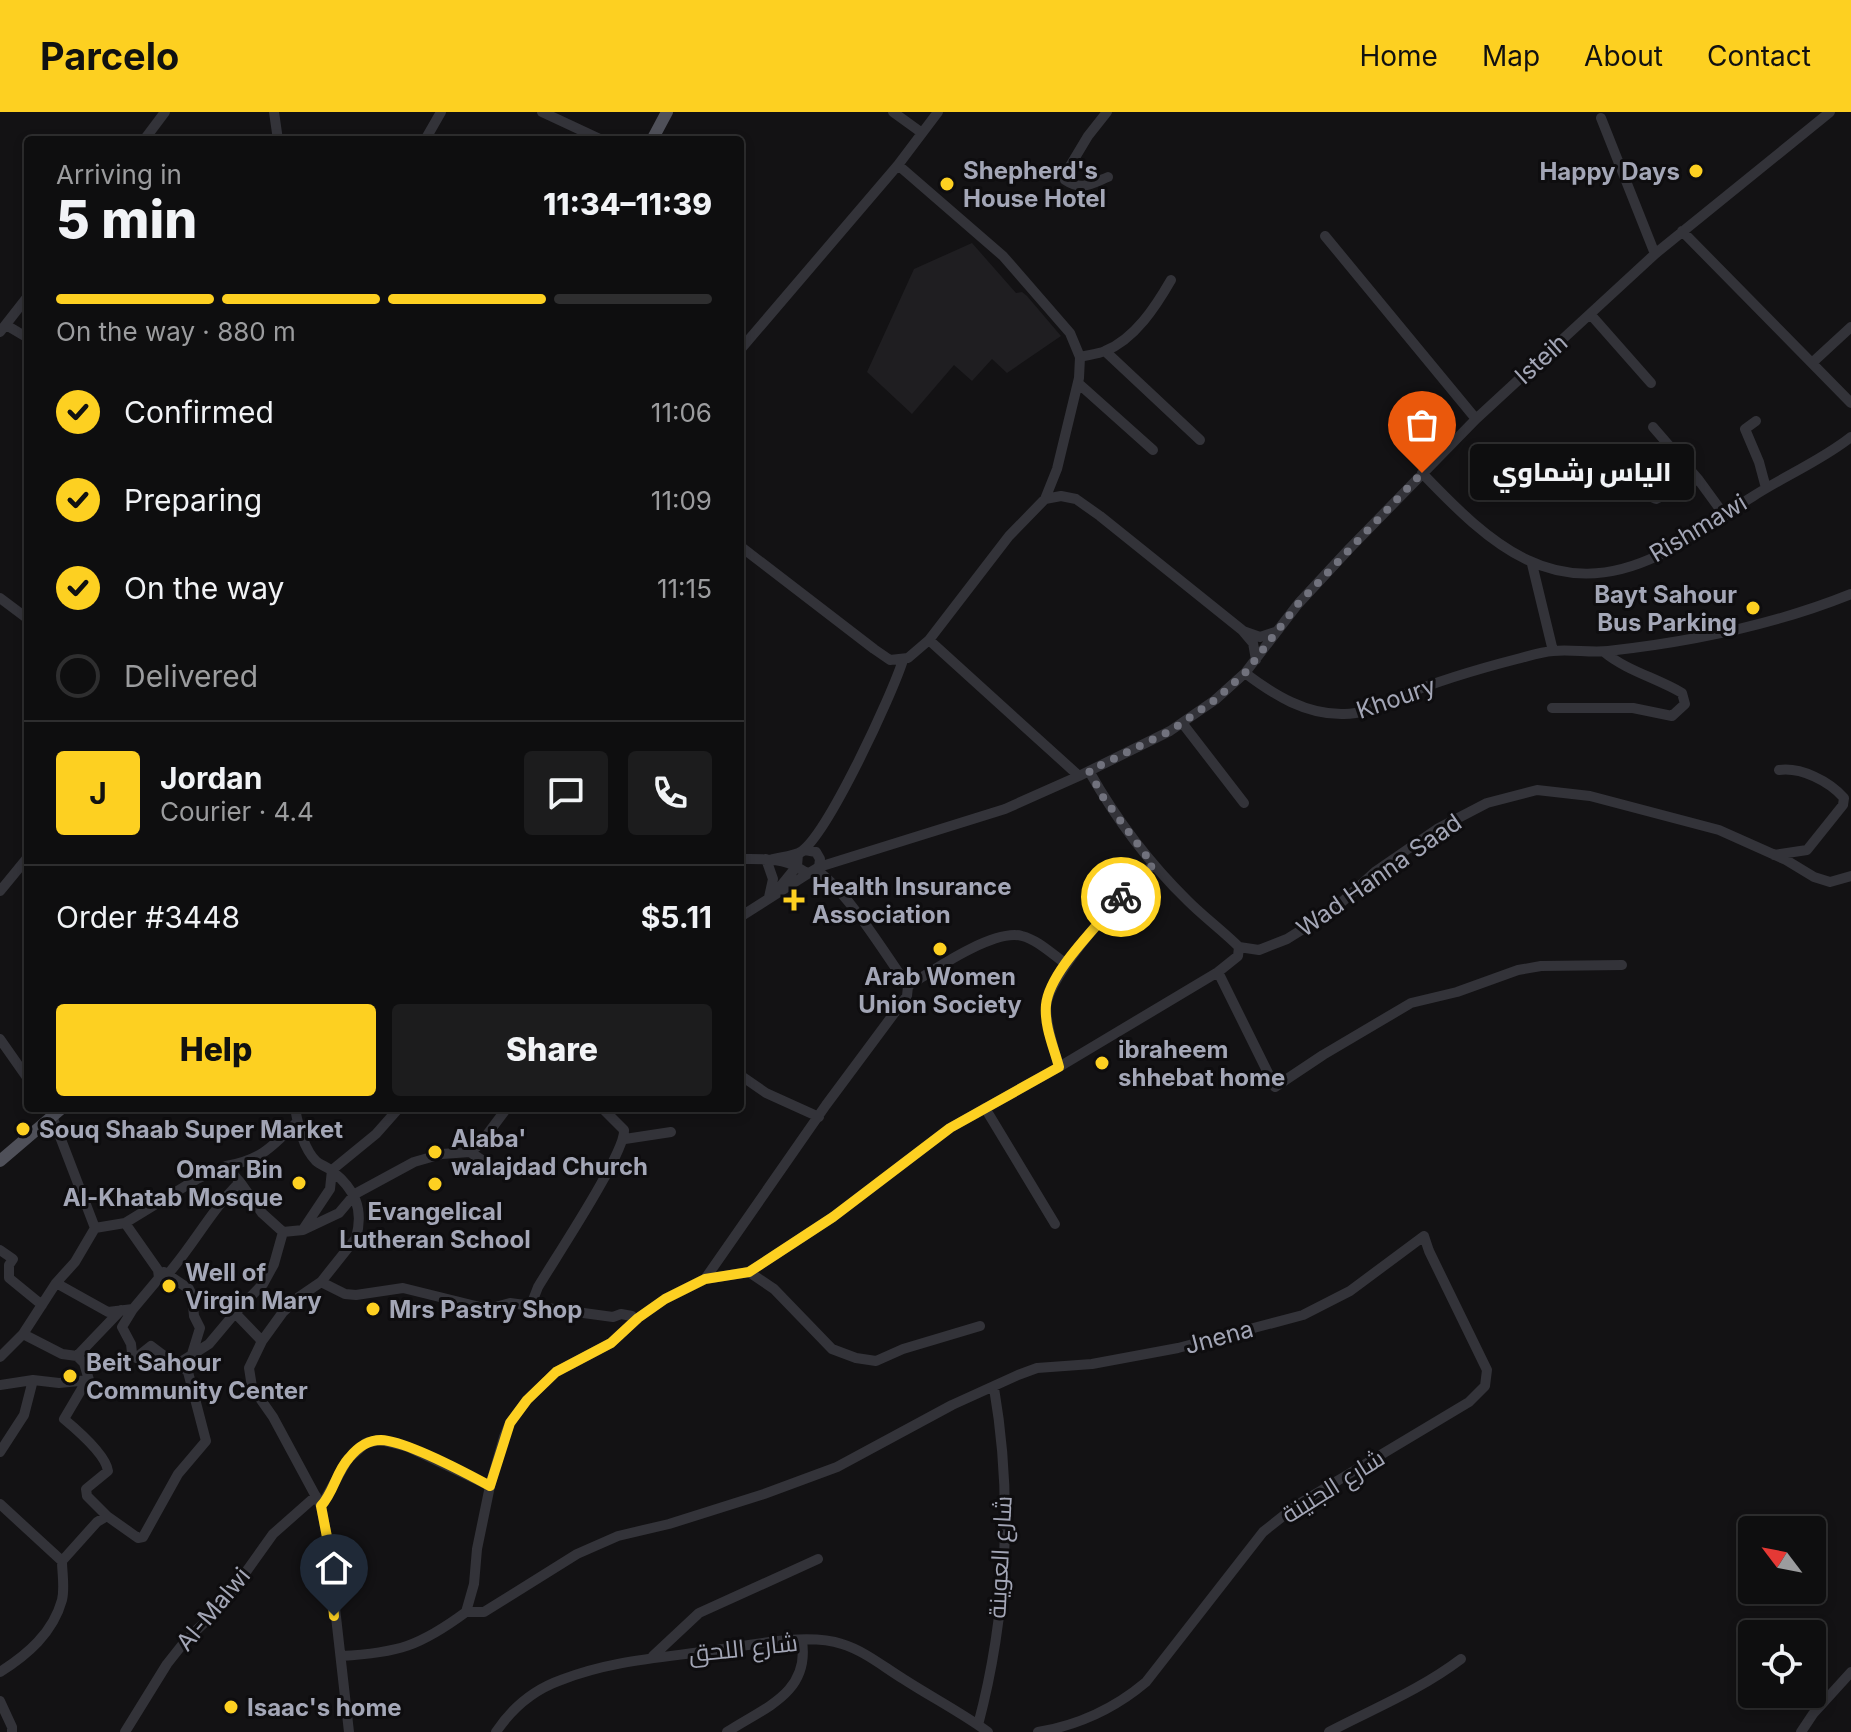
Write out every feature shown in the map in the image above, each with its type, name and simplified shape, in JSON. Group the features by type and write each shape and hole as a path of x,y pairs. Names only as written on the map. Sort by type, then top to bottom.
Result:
{"main road":[{"path":"654,136 667,112"},
{"path":"0,1161 52,1112"}],"street":[{"path":"147,136 165,112"},
{"path":"274,112 277,136"},
{"path":"427,136 441,112"},
{"path":"542,112 593,136"},
{"path":"893,112 922,133"},
{"path":"744,345 898,165 938,112"},
{"path":"1107,112 1064,176 1073,186 1082,188 1108,177"},
{"name":"Isteih","path":"773,895 815,870 1005,809 1084,774 1183,724 1245,673 1275,632 1339,559 1476,419 1655,254 1830,112"},
{"path":"1601,118 1655,254"},
{"path":"744,914 773,895 797,866 797,858 824,821 863,749 897,680 903,660 929,640 1009,536 1045,499 1057,469 1078,383 1080,357 1070,333 1003,256 898,165"},
{"path":"1682,231 1851,403"},
{"path":"1325,236 1476,419"},
{"path":"1080,357 1105,351 1141,324 1156,307 1171,280"},
{"path":"24,301 3,329 24,337"},
{"path":"1591,315 1651,383"},
{"path":"1813,362 1851,327"},
{"path":"1105,351 1200,440"},
{"path":"1078,383 1153,450"},
{"path":"1756,421 1745,429 1766,488"},
{"path":"1653,427 1725,516"},
{"name":"Rishmawi","path":"1422,473 1481,531 1532,564 1578,574 1613,571 1658,555 1766,488 1848,443"},
{"path":"1588,483 1617,463 1649,496 1656,499 1698,479"},
{"path":"1045,499 1061,496 1076,499 1100,516 1242,630 1253,643 1256,660"},
{"path":"744,553 890,660 903,660"},
{"path":"1532,564 1553,651"},
{"name":"Khoury","path":"1245,673 1300,707 1316,713 1347,714 1375,709 1400,696 1497,664 1553,651 1604,652 1680,641 1755,625 1822,606 1851,594"},
{"path":"0,598 24,616"},
{"path":"1242,630 1260,637 1275,632"},
{"path":"321,1282 345,1294 403,1288 488,1309 510,1303 623,1318 648,1310 705,1279 749,1272 833,1217 950,1128 1070,1062 1218,972 1238,956 1239,947 1188,902 1153,865 1084,774 929,640"},
{"path":"1552,708 1633,708 1672,716 1685,704 1682,693 1655,677 1618,663 1604,652"},
{"path":"1183,724 1244,803"},
{"path":"1772,856 1791,850 1807,850 1843,805 1844,798 1825,783 1795,768 1779,770"},
{"name":"Wad Hanna Saad","path":"1239,947 1259,950 1287,939 1332,911 1376,871 1437,829 1487,803 1537,790 1590,796 1719,830 1830,882 1851,876"},
{"path":"816,852 824,821"},
{"path":"744,859 769,859 809,849 816,852 820,859 815,870"},
{"path":"705,1279 907,996 908,986 830,880 815,870 802,871 797,866 769,859"},
{"path":"769,859 773,895"},
{"path":"0,891 24,862"},
{"path":"1059,1067 1047,1023 1046,1003 1065,963 1137,878 1153,865"},
{"path":"908,986 948,960 1010,934 1027,937 1065,963"},
{"path":"1218,972 1275,1087 1411,1003 1457,992 1518,970 1541,966 1622,965"},
{"path":"0,1039 24,1073"},
{"path":"744,1078 766,1093 819,1117"},
{"path":"985,1108 1055,1224"},
{"path":"0,1357 23,1334 56,1283 75,1262 95,1228 55,1112"},
{"path":"296,1112 297,1122 316,1162 332,1170 355,1194 359,1223 356,1238 321,1282 299,1297 271,1327 249,1368 252,1387 273,1417 318,1501 349,1732"},
{"path":"303,1230 330,1189 332,1170 376,1134 395,1112"},
{"path":"226,1166 262,1213 283,1232 303,1230 339,1213 355,1194 414,1162 442,1154 470,1152 480,1144 504,1112"},
{"path":"531,1305 538,1287 611,1168 625,1139 624,1130 606,1112"},
{"path":"95,1228 125,1223 197,1179 226,1166 262,1156 297,1122"},
{"path":"625,1139 671,1132"},
{"path":"470,1152 498,1171"},
{"path":"23,1334 62,1354 77,1356 84,1363 88,1380 64,1419 84,1435 107,1463 108,1471 86,1489 87,1496 107,1516 138,1538 143,1537 178,1474 206,1441 188,1372 151,1346 136,1358 122,1327 163,1272 201,1233 213,1211 240,1182"},
{"path":"125,1223 163,1272 189,1289 194,1316 200,1328 192,1354"},
{"path":"179,1363 209,1344 263,1284 274,1264 283,1232"},
{"name":"Jnena","path":"994,1388 1037,1368 1092,1364 1149,1354 1303,1315 1350,1291 1424,1236 1487,1370 1485,1386 1469,1402 1297,1505 1263,1532 1146,1682 1123,1701 1074,1725 1038,1732"},
{"path":"0,1250 13,1259 9,1265 9,1278 42,1305"},
{"path":"749,1272 774,1289 832,1349 856,1358 876,1361 903,1349 980,1326"},
{"path":"56,1283 108,1312 133,1309"},
{"path":"77,1356 121,1310"},
{"path":"235,1313 262,1341"},
{"path":"466,1612 474,1584 477,1549 490,1486 510,1423 527,1400 556,1372 611,1343 620,1335 623,1318"},
{"path":"0,1385 33,1380 59,1383 88,1380"},
{"path":"0,1452 24,1415 33,1380"},
{"path":"341,1656 379,1654 421,1642 466,1612 484,1612 577,1554 618,1536 737,1503 837,1467 952,1405 994,1388"},
{"name":"شارع العوينة","path":"978,1725 993,1666 1005,1558 1002,1454 994,1388"},
{"path":"318,1501 348,1459 366,1443 380,1440 408,1447 490,1486"},
{"name":"Al-Malwi","path":"125,1732 167,1664 186,1640 221,1607 273,1534 318,1501"},
{"path":"0,1504 62,1561"},
{"path":"0,1672 25,1657 42,1637 62,1599 62,1561 97,1522 107,1516"},
{"path":"653,1656 699,1613 818,1559"},
{"path":"727,1732 773,1705 792,1687 802,1669 802,1641"},
{"name":"شارع اللحق","path":"496,1732 523,1700 560,1680 605,1666 653,1656 802,1641 842,1644 866,1655 988,1732"},
{"path":"1329,1732 1435,1679 1461,1659"},
{"path":"1801,1732 1851,1672"},
{"path":"0,1701 12,1732"}],"shaded area":[{"path":"972,243 1016,293 1022,292 1027,296 1061,336 1007,373 992,359 972,381 954,365 912,414 867,372 914,269"}],"way so far":[{"path":"1121,897 1153,865 1103,797 1089,771 1183,724 1215,700 1245,673 1298,604 1422,473"}],"place":[{"name":"Happy Days","path":"1696,171"},
{"name":"Shepherd's House Hotel","path":"947,184"},
{"name":"الياس رشماوي","path":"1422,473"},
{"name":"Bayt Sahour Bus Parking","path":"1753,608"},
{"name":"Health Insurance Association","path":"794,900"},
{"name":"Arab Women Union Society","path":"940,949"},
{"name":"ibraheem shhebat home","path":"1102,1063"},
{"name":"Souq Shaab Super Market","path":"23,1129"},
{"name":"Alaba' walajdad Church","path":"435,1152"},
{"name":"Omar Bin Al-Khatab Mosque","path":"299,1183"},
{"name":"Evangelical Lutheran School","path":"435,1184"},
{"name":"Well of Virgin Mary","path":"169,1286"},
{"name":"Mrs Pastry Shop","path":"373,1309"},
{"name":"Beit Sahour Community Center","path":"70,1376"},
{"name":"Isaac's home","path":"231,1707"}],"route":[{"path":"334,1616 331,1570 321,1506 327,1500 339,1471 355,1451 366,1443 380,1440 408,1447 490,1486 510,1423 527,1400 556,1372 611,1343 665,1299 705,1279 749,1272 833,1217 950,1128 1059,1067 1047,1023 1046,1003 1065,963 1121,897"}]}
